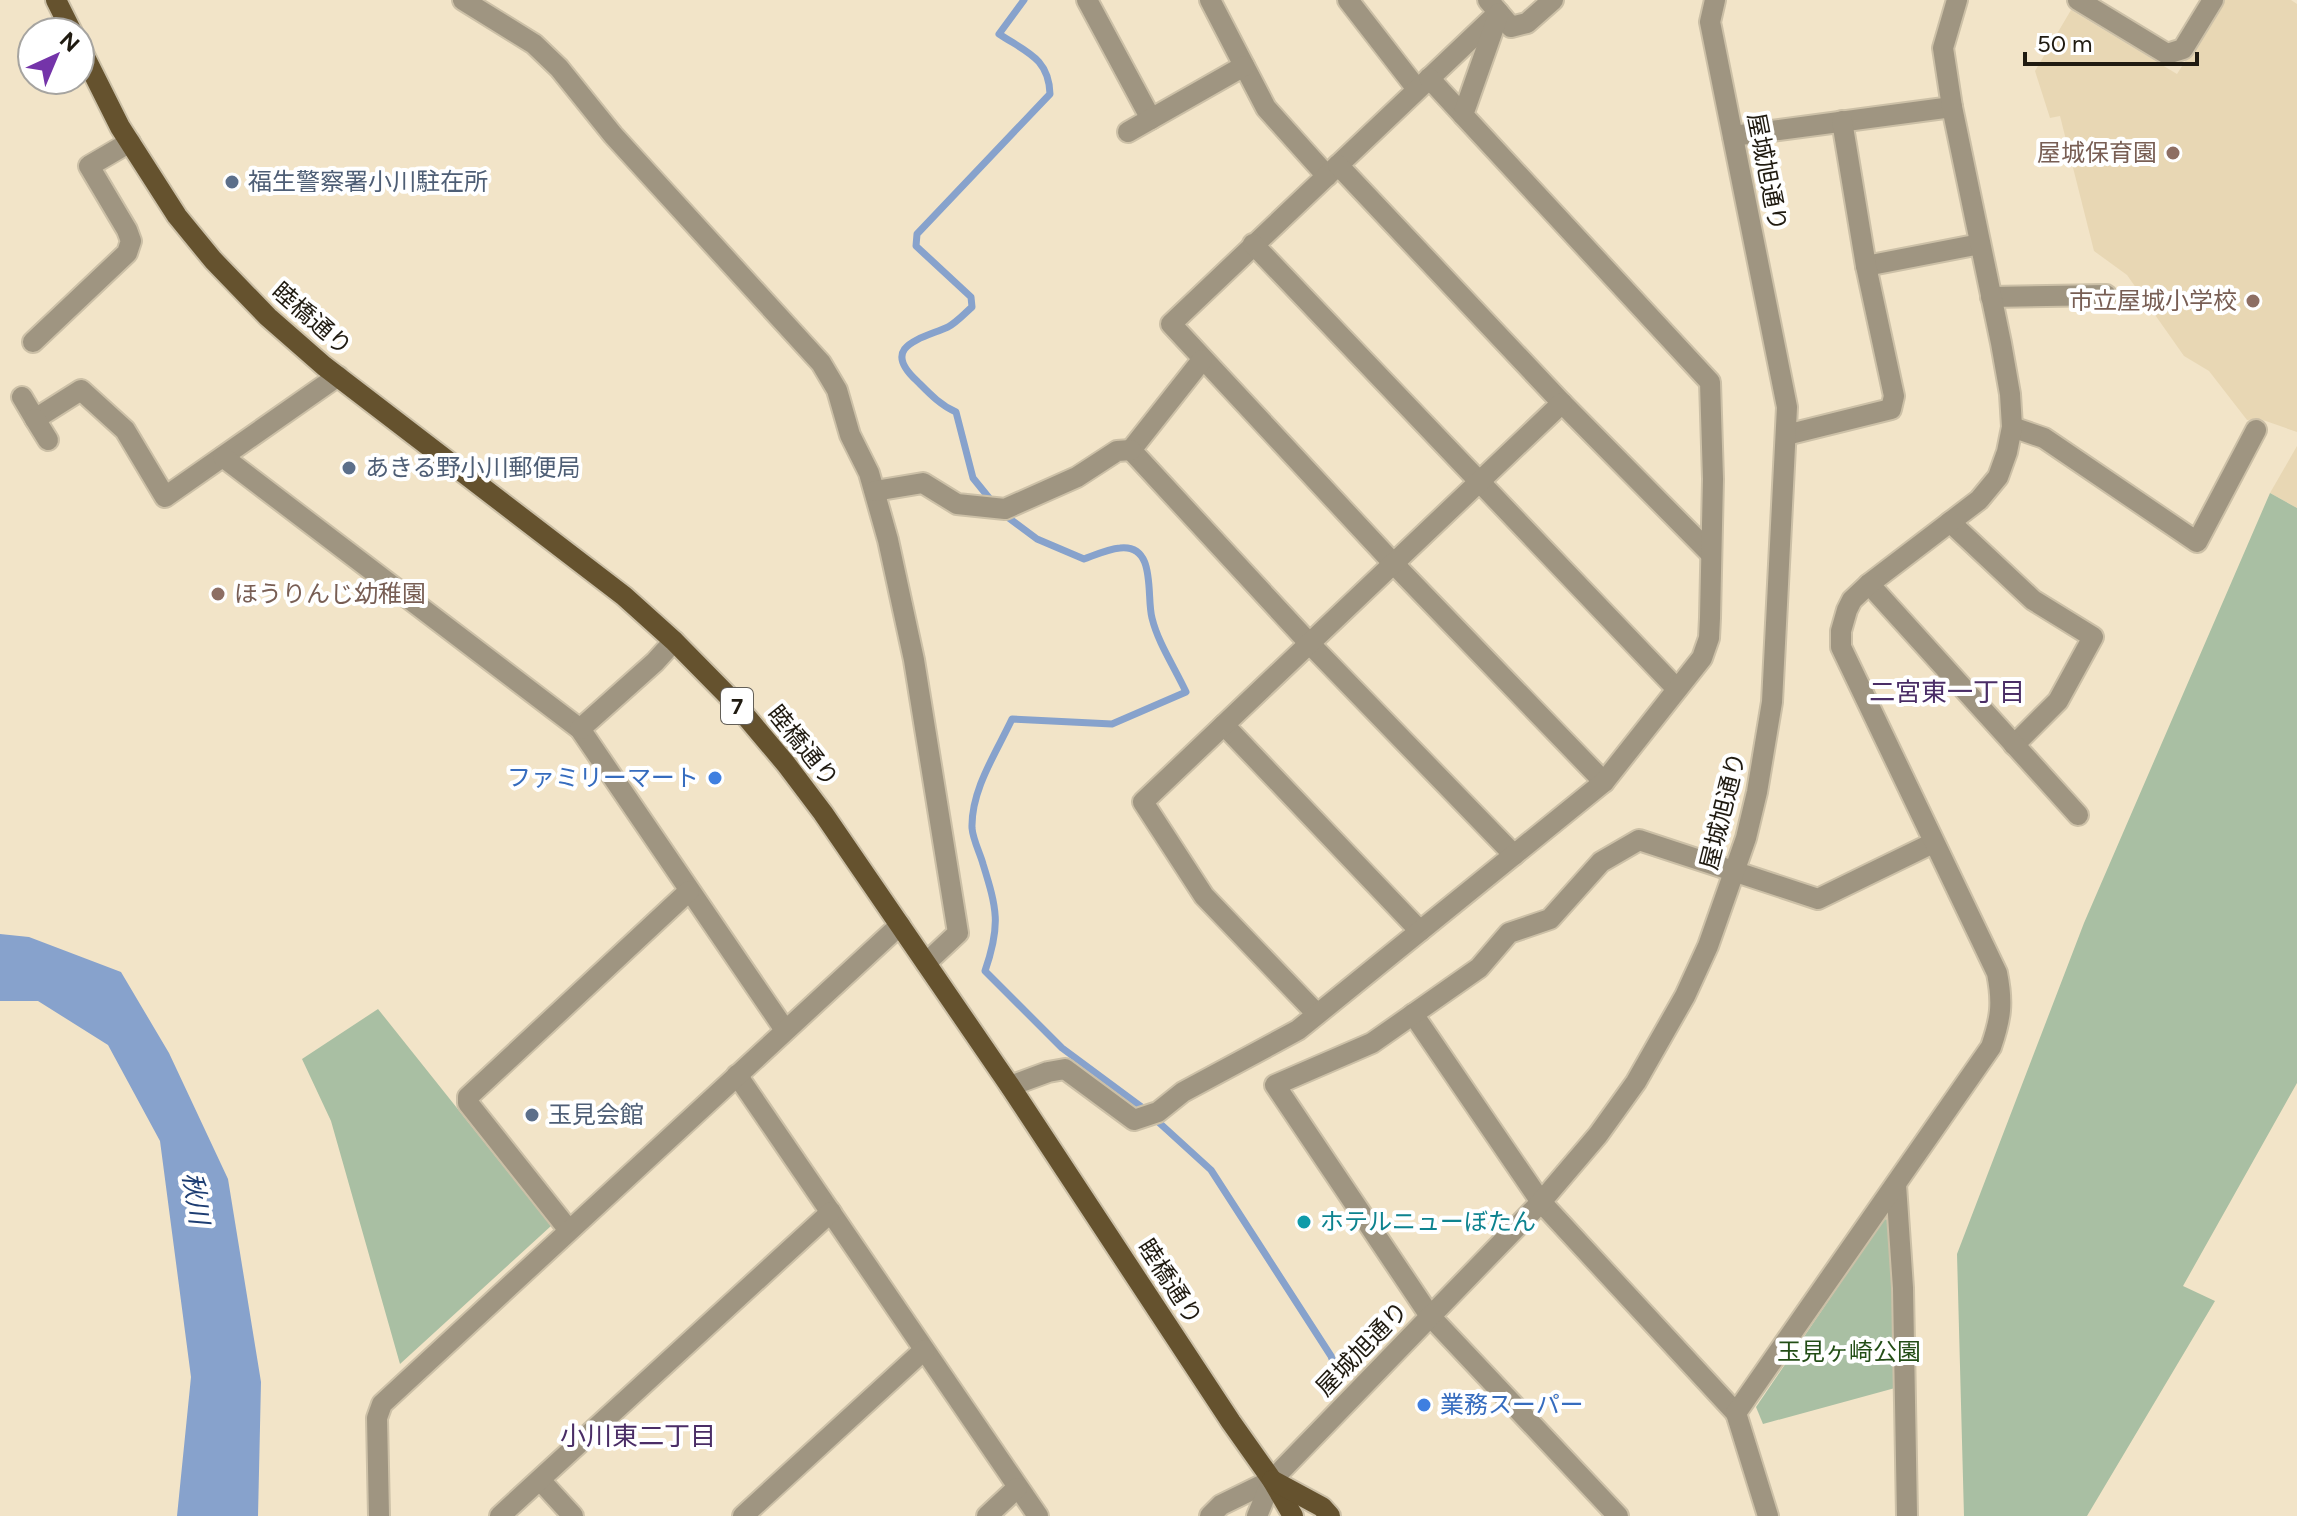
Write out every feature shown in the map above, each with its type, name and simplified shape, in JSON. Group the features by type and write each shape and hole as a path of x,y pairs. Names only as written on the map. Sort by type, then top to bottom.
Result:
{"main road":[{"name":"睦橋通り","path":"96,77 130,142 177,216 213,260 268,317 338,376 573,556 674,641 733,701 786,764 1010,1086 1293,1516"},
{"name":"睦橋通り","path":"1272,1480 1322,1507 1330,1516"}],"street":[{"path":"463,0 534,44 559,68 613,135 821,363 837,390 850,435 875,491 914,660 958,933 926,963"},
{"path":"1087,0 1151,119"},
{"path":"1210,0 1266,108 1332,170 1711,554"},
{"path":"1010,1086 1065,1069 1134,1120 1152,1115 1183,1092 1298,1030 1604,782 1702,658 1709,638 1713,479 1710,382 1463,115 1423,83 1348,0"},
{"path":"1494,6 1511,27 1527,23 1553,0"},
{"name":"屋城旭通り","path":"1210,1516 1221,1505 1272,1480 1541,1202 1598,1135 1660,1043 1708,946 1736,870 1757,792 1772,702 1787,407 1710,22 1715,0"},
{"path":"1736,1413 1991,1047 2000,1021 2002,997 1997,973 1841,647 1841,631 1847,610 1859,592 1979,500 1998,477 2012,427 2010,394 1943,48 1957,0"},
{"path":"2078,0 2167,54 2183,49 2213,0"},
{"path":"1494,6 1423,83 1171,324 1393,563 1604,782"},
{"path":"1463,115 1494,6"},
{"path":"1128,132 1244,66"},
{"path":"1733,136 1952,107"},
{"path":"1786,435 1891,409 1894,396 1866,266 1842,121"},
{"path":"33,342 127,253 131,241 127,230 89,166 130,142"},
{"path":"1253,244 1677,689"},
{"path":"1866,266 1980,244"},
{"path":"1991,297 2106,295"},
{"path":"875,491 923,483 957,504 1005,509 1077,477 1117,451 1131,450 1202,360"},
{"path":"35,419 81,390 125,430 165,497 338,376"},
{"path":"22,397 48,440"},
{"path":"1317,1014 1204,896 1143,802 1562,403"},
{"path":"2012,427 2044,438 2197,542 2256,430"},
{"path":"1131,450 1310,644 1514,855"},
{"path":"223,457 580,729 785,1030"},
{"path":"1950,522 2033,600 2093,637 2058,701 2014,745"},
{"path":"1869,584 2078,815"},
{"path":"580,729 674,641"},
{"path":"1224,725 1420,931"},
{"path":"1618,1516 1430,1316 1275,1085 1372,1043 1479,968 1509,933 1550,919 1601,862 1639,840 1818,899 1933,843"},
{"path":"568,1229 468,1103 468,1097 689,891"},
{"path":"379,1516 377,1418 382,1404 900,925"},
{"path":"1413,1014 1541,1202 1736,1413 1768,1516"},
{"path":"737,1075 1038,1516"},
{"path":"1896,1185 1903,1288 1907,1516"},
{"path":"500,1516 831,1212"},
{"path":"743,1516 924,1350"},
{"path":"540,1480 573,1516"},
{"name":"屋城旭通り","path":"1257,1516 1272,1480"},
{"path":"987,1516 1017,1488"}],"shaded area":[{"path":"2224,0 2291,0 2297,4 2297,432 2260,419 2247,420 2209,371 2184,356 2127,275 2094,251 2060,116 2050,118 2035,71 2071,10 2177,74"},
{"path":"2297,446 2297,508 2270,493"}],"green space":[{"path":"2270,493 2297,508 2297,1083 2183,1286 2215,1301 2087,1516 1964,1516 1957,1254 2084,923"},
{"path":"378,1009 551,1226 400,1364 331,1121 302,1059"},
{"name":"玉見ヶ崎公園","path":"1884,1219 1896,1221 1895,1388 1763,1424 1756,1407"}],"water":[{"name":"秋川","path":"0,934 29,937 121,972 169,1053 228,1179 261,1382 258,1516 177,1516 191,1377 160,1141 108,1045 38,1001 0,1001"}],"waterway":[{"path":"994,504 973,478 956,412 926,390 906,369 902,359 908,345 948,327 972,307 971,297 916,246 917,234 1050,94 1049,82 1041,64 1027,51 999,34 1024,0"},
{"path":"1002,513 1037,539 1084,559 1120,548 1132,549 1140,554 1148,573 1150,609 1155,627 1186,692 1112,724 1012,719 986,772 973,814 973,833 995,917 993,941 985,971 1062,1048 1143,1108 1211,1170 1331,1356 1336,1370"}],"place":[{"name":"屋城保育園","path":"2173,153"},
{"name":"福生警察署小川駐在所","path":"232,182"},
{"name":"市立屋城小学校","path":"2253,301"},
{"name":"あきる野小川郵便局","path":"349,468"},
{"name":"ほうりんじ幼稚園","path":"218,594"},
{"name":"ファミリーマート","path":"715,778"},
{"name":"玉見会館","path":"532,1115"},
{"name":"ホテルニューぼたん","path":"1304,1222"},
{"name":"業務スーパー","path":"1424,1405"}],"district":[{"name":"二宮東一丁目","path":"1947,692"},
{"name":"小川東二丁目","path":"638,1436"}]}
